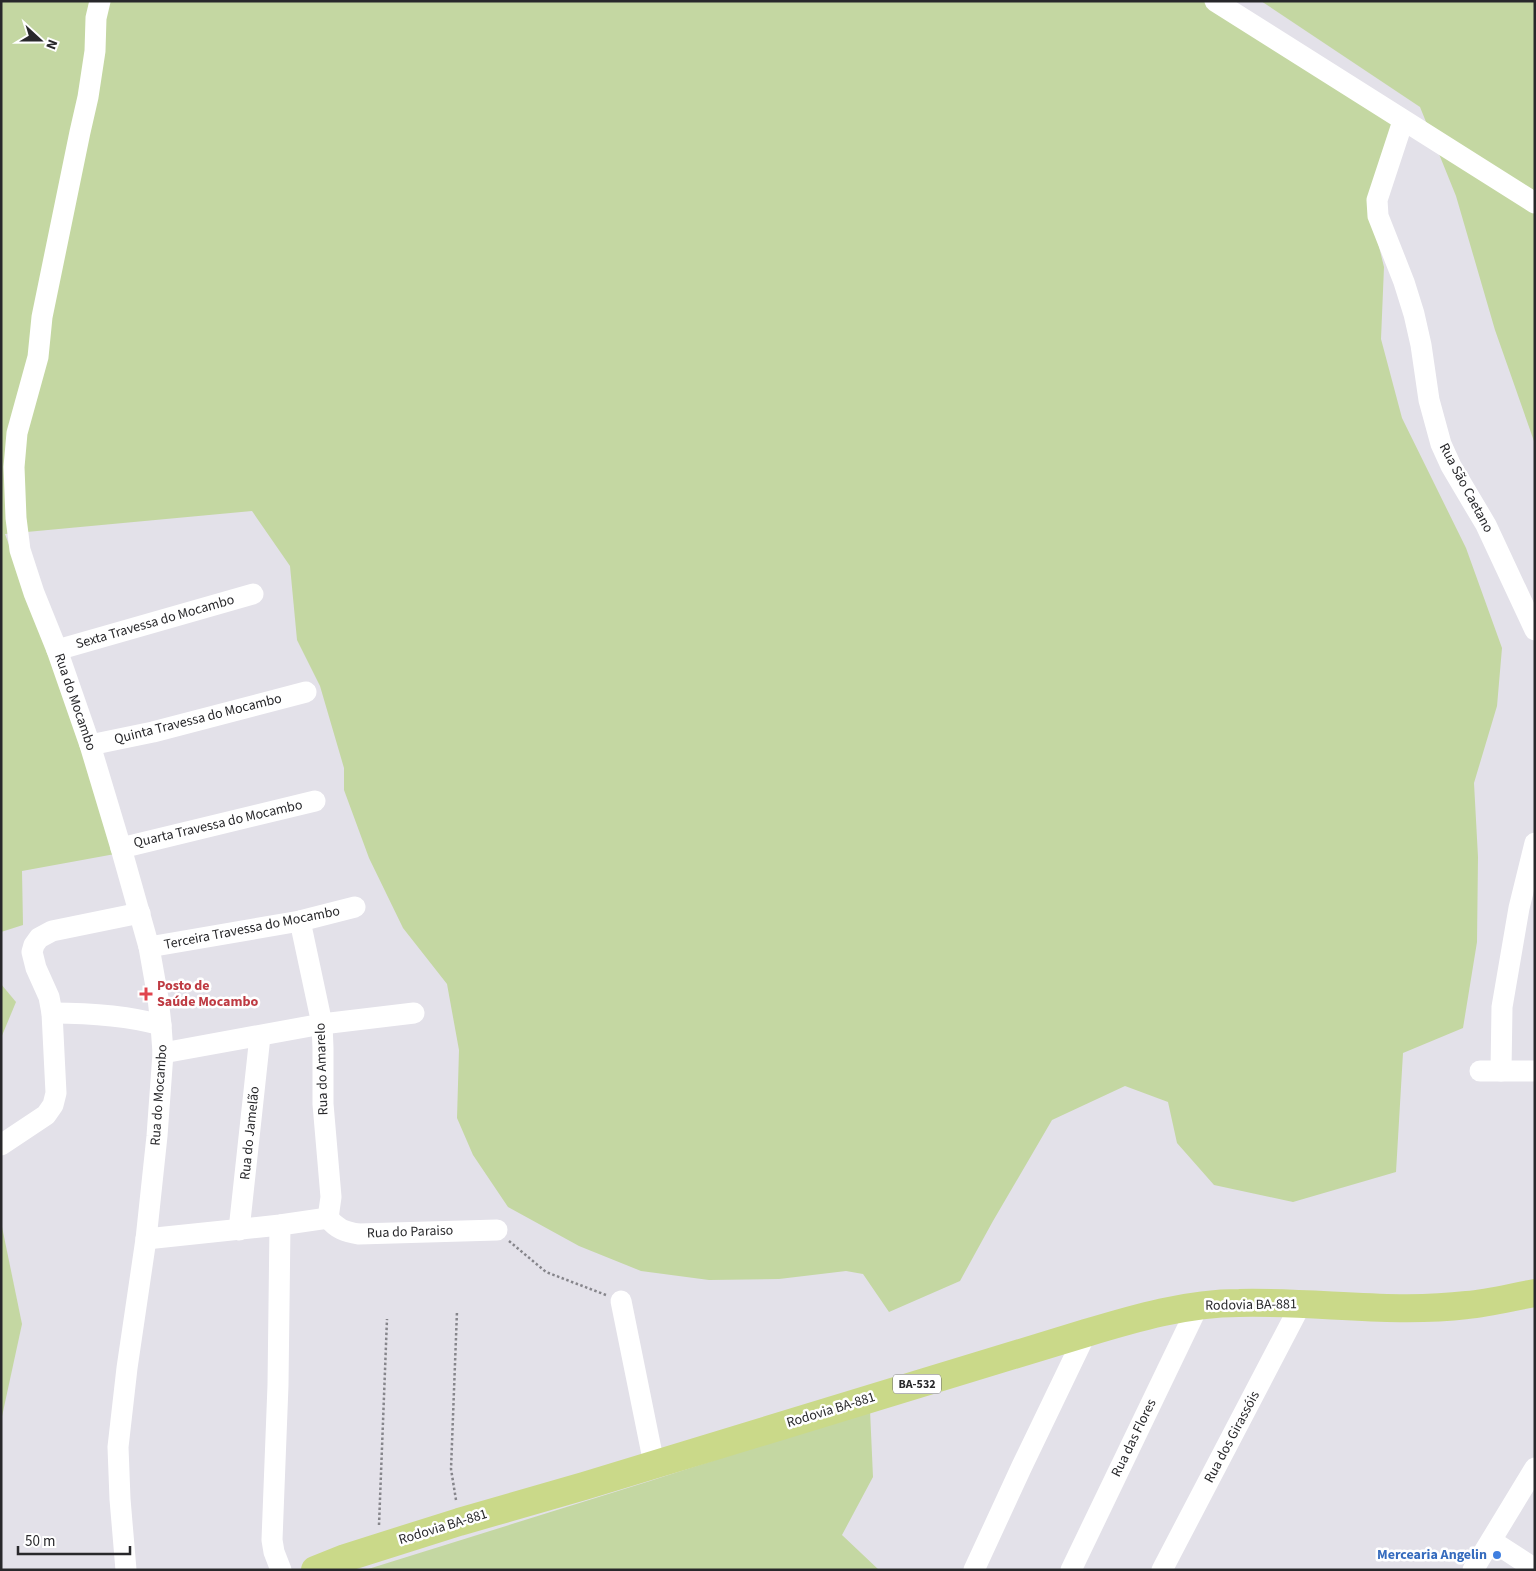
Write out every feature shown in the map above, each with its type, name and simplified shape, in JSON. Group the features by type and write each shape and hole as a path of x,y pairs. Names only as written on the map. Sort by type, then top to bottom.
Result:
{"main road":[{"name":"Rodovia BA-881","path":"315,1570 378,1547 459,1522 584,1486 1086,1333 1168,1311 1238,1302 1358,1307 1468,1305 1535,1293"}],"street":[{"name":"Rua do Mocambo","path":"100,1 96,18 95,51 88,97 42,317 38,357 17,433 14,467 16,518 20,550 90,746 121,848 149,947 161,1025 163,1054 146,1239 118,1447 126,1570"},
{"path":"1215,1 1535,203"},
{"name":"Rua São Caetano","path":"1403,121 1376,204 1381,224 1404,282 1414,314 1429,400 1442,444 1451,466 1486,525 1535,630"},
{"name":"Sexta Travessa do Mocambo","path":"57,650 253,594"},
{"name":"Quinta Travessa do Mocambo","path":"90,746 153,732 306,692"},
{"name":"Quarta Travessa do Mocambo","path":"121,848 315,801"},
{"path":"1501,1071 1502,1007 1520,908 1535,843"},
{"name":"Terceira Travessa do Mocambo","path":"149,947 300,921 355,907"},
{"path":"1,1145 46,1115 53,1105 56,1086 52,1013 49,997 33,959 34,945 39,938 52,931 140,913"},
{"name":"Rua do Amarelo","path":"300,921 322,1024 323,1104 331,1197 328,1218"},
{"path":"52,1013 115,1015 161,1025"},
{"path":"163,1054 322,1024 414,1013"},
{"name":"Rua do Jamelão","path":"239,1230 260,1036"},
{"path":"1480,1070 1535,1071"},
{"path":"146,1239 239,1230 328,1218"},
{"name":"Rua do Paraiso","path":"328,1218 341,1230 359,1234 496,1230"},
{"path":"280,1225 278,1385 272,1540 274,1552 281,1570"},
{"path":"621,1301 654,1464"},
{"name":"Rua dos Girassóis","path":"1162,1570 1301,1304"},
{"name":"Rua das Flores","path":"1071,1570 1198,1306"},
{"path":"974,1570 1086,1333"},
{"path":"1473,1570 1535,1468"},
{"path":"1492,1541 1535,1569"}],"path":[{"path":"496,1230 546,1272 621,1301"},
{"path":"457,1311 450,1469 459,1522"},
{"path":"378,1547 387,1319"}],"green space":[{"path":"1,1 1213,1 1409,123 1370,210 1384,267 1381,339 1402,418 1466,548 1502,648 1497,706 1474,783 1478,857 1477,942 1463,1028 1403,1053 1396,1172 1293,1202 1214,1185 1177,1143 1168,1102 1125,1086 1052,1120 960,1281 889,1312 863,1274 846,1271 779,1279 709,1280 641,1271 579,1246 508,1207 473,1155 457,1118 459,1050 447,984 403,928 369,858 344,790 344,768 320,686 297,640 290,566 252,511 5,534 58,678 115,854 22,871 23,925 1,932"},
{"path":"1261,1 1535,1 1535,444 1495,330 1456,196 1420,107"},
{"path":"1,984 16,1002 1,1038"},
{"path":"1,1222 22,1324 1,1421"},
{"path":"870,1410 873,1477 842,1535 879,1570 365,1570 650,1481"}],"place":[{"name":"Posto de Saúde Mocambo","path":"146,994"},
{"name":"Mercearia Angelin","path":"1497,1555"}]}
